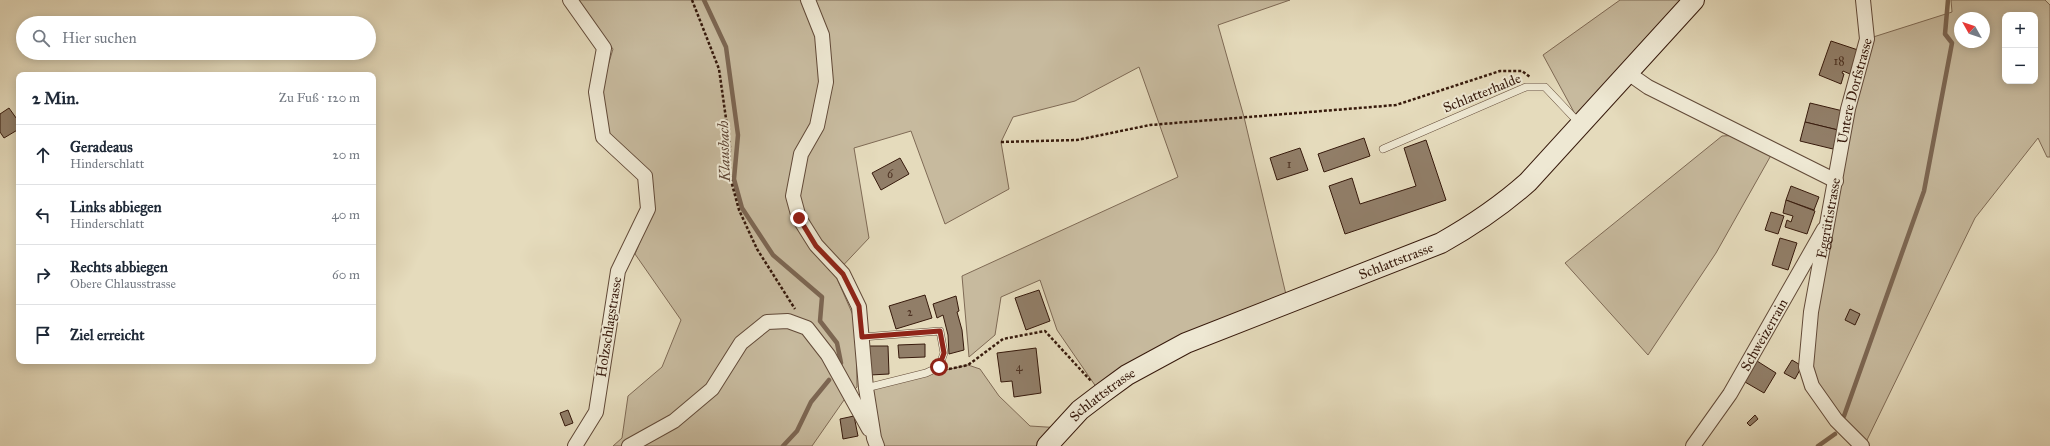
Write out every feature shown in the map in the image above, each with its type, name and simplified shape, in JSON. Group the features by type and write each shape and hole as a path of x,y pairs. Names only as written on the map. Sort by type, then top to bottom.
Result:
{"street":[{"name":"Holzschlagstrasse","path":"570,0 604,48 596,92 603,137 645,176 648,209 618,271 596,412 575,446"},
{"path":"808,0 822,35 826,82 817,126 800,154 793,196 799,218 816,246 843,274 859,306 866,388 875,442"},
{"name":"Schlattstrasse","path":"1046,446 1080,410 1101,394 1127,375 1186,343 1441,243 1474,225 1528,182 1694,0"},
{"name":"Untere Dorfstrasse","path":"1836,181 1848,109 1867,39 1863,0"},
{"name":"Eggrütistrasse","path":"1628,73 1648,87 1836,181 1811,312 1806,367 1812,386 1816,392 1836,420 1862,446"},
{"name":"Schweizerrain","path":"1693,446 1730,394 1829,220"},
{"path":"629,446 674,421 712,389 741,343 767,322 788,321 807,328 828,355 875,442"}],"lane":[{"name":"Schlatterhalde","path":"1383,149 1526,86 1545,87"},
{"path":"1545,87 1581,125"},
{"path":"862,337 940,331 944,353 939,367 926,373 866,388"}],"path":[{"path":"692,0 719,69 730,147 729,174 739,210 757,249 807,328"},
{"path":"1001,142 1077,140 1150,126 1396,105 1500,70 1522,71 1545,87"},
{"path":"926,373 968,365 1003,339 1045,331 1092,382"},
{"path":"1086,387 1097,377"}],"shaded area":[{"path":"577,0 1290,0 1218,25 1244,117 1288,303 1101,394 1057,330 1040,280 1001,297 995,335 969,357 962,276 1178,177 1139,67 1075,101 1013,117 1001,142 1009,189 945,224 911,131 854,148 869,238 835,274 856,322 857,387 844,400 812,446 613,446 622,438 628,396 662,367 681,320 635,254 652,213 649,174 606,133 600,92 613,49"},
{"path":"1620,0 1694,0 1581,125 1543,55"},
{"path":"1951,0 2045,0 2050,5 2050,157 2047,157 2038,138 1975,218 1866,442 1846,430 1806,367 1867,39 1952,12"},
{"path":"1742,135 1774,150 1716,253 1648,355 1565,263 1722,136"},
{"path":"968,365 980,369 999,396 1030,426 1062,428 1048,446 877,446 866,388"}],"building":[{"path":"1831,41 1858,50 1850,74 1843,71 1842,73 1844,74 1841,84 1819,75"},
{"path":"1810,103 1843,111 1838,130 1805,122"},
{"path":"9,108 16,118 16,131 4,138 0,132 0,114"},
{"path":"1805,122 1838,130 1833,149 1800,141"},
{"path":"1364,138 1370,156 1324,172 1318,154"},
{"path":"1426,140 1446,200 1345,234 1329,186 1352,178 1360,204 1416,186 1404,148"},
{"path":"1300,148 1308,170 1277,180 1270,158"},
{"path":"900,158 909,174 881,190 872,173"},
{"path":"1791,186 1819,197 1814,210 1786,200"},
{"path":"1786,200 1815,211 1807,234 1785,227 1787,220 1791,222 1793,216 1783,213"},
{"path":"1771,212 1784,216 1778,234 1765,230"},
{"path":"1780,238 1797,243 1788,270 1772,265"},
{"path":"1039,290 1050,321 1026,330 1015,298"},
{"path":"925,295 932,318 896,329 889,306"},
{"path":"956,296 959,311 957,312 962,330 964,350 949,354 948,335 943,315 937,318 933,304"},
{"path":"1850,309 1860,314 1855,325 1845,320"},
{"path":"925,344 925,357 899,358 898,345"},
{"path":"869,346 888,346 889,374 870,375"},
{"path":"1036,348 1041,393 1014,397 1012,381 1001,382 997,353"},
{"path":"1792,360 1802,366 1795,379 1784,373"},
{"path":"1757,361 1776,373 1764,393 1745,382"},
{"path":"568,410 573,423 565,426 560,413"},
{"path":"1755,415 1758,419 1750,426 1747,423"},
{"path":"854,416 858,436 843,439 840,419"}],"waterway":[{"name":"Klausbach","path":"704,0 726,47 738,135 734,179 742,208 773,255 822,297 820,321 837,343 841,363"},
{"path":"1844,416 1924,191 1952,43 1945,34 1948,0"},
{"name":"Klausbach","path":"783,446 797,431 811,402 829,380"},
{"path":"1818,446 1835,434"}],"route":[{"path":"799,218 816,246 843,274 859,306 862,337 940,331 944,353 939,367"}]}
